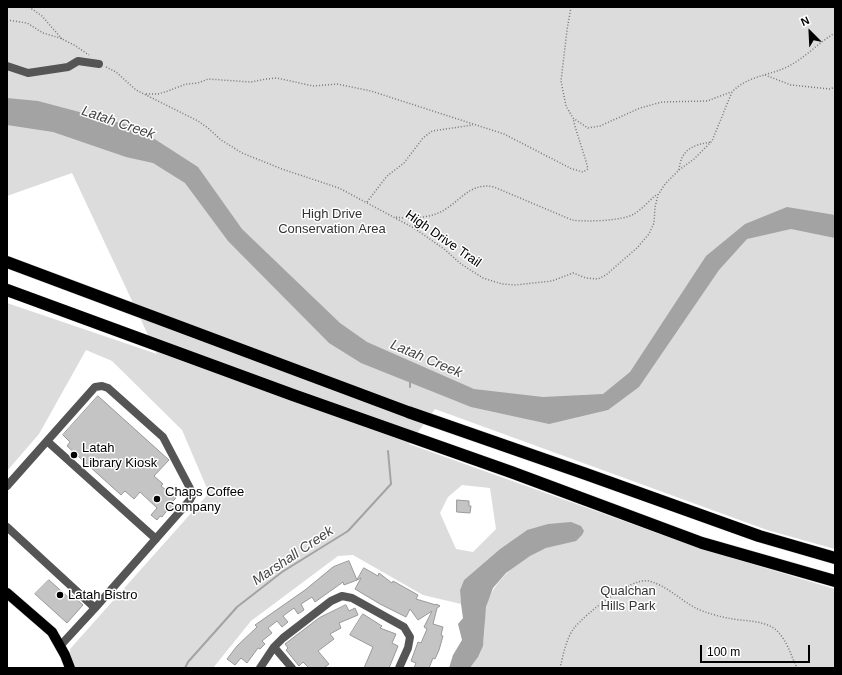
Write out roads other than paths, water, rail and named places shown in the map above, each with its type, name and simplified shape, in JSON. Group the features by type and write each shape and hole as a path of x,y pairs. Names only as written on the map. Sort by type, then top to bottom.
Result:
{"highway":[{"path":"7,262 408,412 759,536 835,558"},
{"path":"7,290 293,395 518,474 702,543 835,581"}],"main road":[{"path":"7,593 52,632 65,654 70,668"}],"street":[{"path":"7,66 28,74 68,67 78,61 99,64"},
{"path":"7,486 95,387 102,386 108,388 163,437 193,494 190,500 156,539 60,646"},
{"path":"47,441 156,539"},
{"path":"7,527 95,608"},
{"path":"260,668 274,647 331,601 342,596 352,598 404,627 410,637 408,648 400,668"},
{"path":"274,647 292,668"}],"water":[{"name":"Latah Creek","path":"7,98 38,101 136,127 198,167 242,229 340,323 367,342 474,389 543,397 603,394 630,372 706,256 745,224 787,207 835,215 835,238 791,229 747,239 719,270 639,387 608,410 549,424 471,407 361,363 329,343 228,241 185,183 153,163 126,157 53,132 7,125"},
{"path":"571,522 581,526 584,531 576,541 546,548 530,556 506,573 493,588 486,607 483,646 478,657 470,668 449,668 453,655 462,640 458,624 463,618 460,590 464,580 500,549 527,530 548,524"}],"waterway":[{"name":"Marshall Creek","path":"410,380 410,387"},
{"name":"Marshall Creek","path":"185,668 188,662 237,607 282,572 348,531 391,484 388,451"}],"place":[{"name":"Latah Library Kiosk","path":"74,455"},
{"name":"Chaps Coffee Company","path":"157,499"},
{"name":"Latah Bistro","path":"60,595"}],"park label":[{"name":"High Drive Conservation Area","path":"332,222"},
{"name":"Qualchan Hills Park","path":"628,598"}]}
